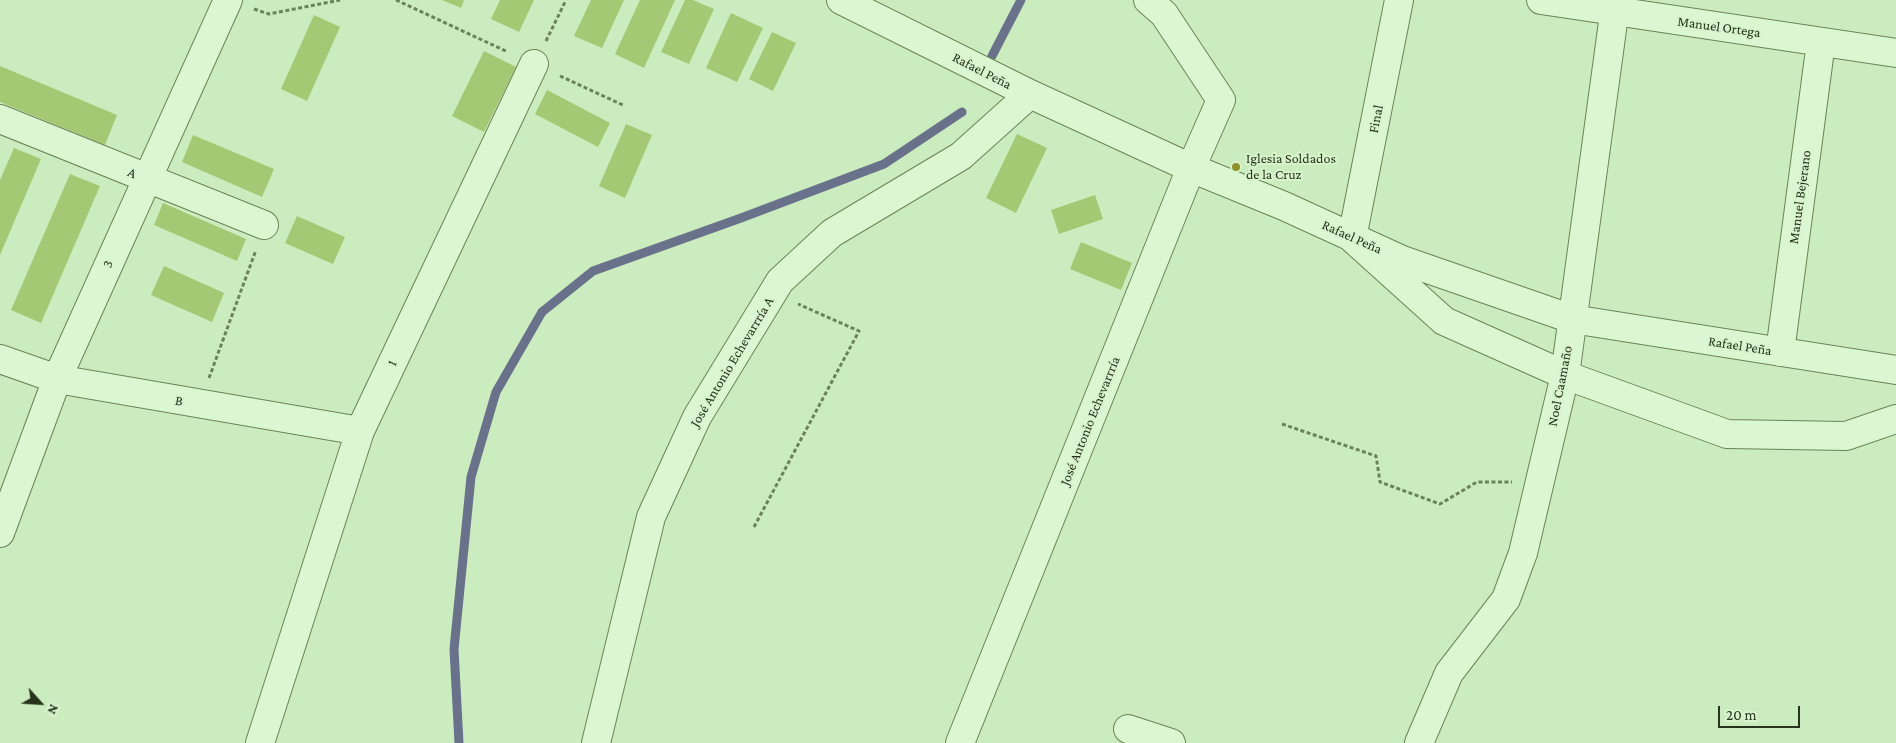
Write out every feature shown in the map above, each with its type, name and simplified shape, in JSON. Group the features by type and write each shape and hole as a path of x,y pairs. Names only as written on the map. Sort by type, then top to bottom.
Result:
{"street":[{"name":"3","path":"0,533 57,380 228,0"},
{"name":"Rafael Peña","path":"841,0 1030,94 1191,168 1284,206 1402,260 1572,319 1896,370"},
{"name":"José Antonio Echevarrría","path":"960,743 1191,168 1221,100 1164,14 1148,0"},
{"name":"Final","path":"1352,238 1399,0"},
{"name":"Manuel Ortega","path":"1542,0 1615,6 1896,53"},
{"name":"Noel Caamaño","path":"1419,743 1449,674 1506,599 1523,553 1564,375 1615,6"},
{"name":"Manuel Bejerano","path":"1780,352 1822,42"},
{"name":"1","path":"260,743 360,432 534,64"},
{"name":"José Antonio Echevarrría A","path":"596,743 651,517 697,417 780,281 832,233 961,156 1030,94"},
{"name":"A","path":"0,120 264,225"},
{"path":"1352,238 1444,321 1564,375 1727,434 1846,436 1896,419"},
{"name":"B","path":"0,359 57,380 360,432"},
{"path":"1128,729 1171,743"}],"path":[{"path":"228,0 269,14 340,0"},
{"path":"534,64 566,0"},
{"path":"200,404 264,225"},
{"path":"754,527 859,331 774,293"},
{"path":"1282,424 1376,456 1380,482 1440,504 1477,482 1540,482"}],"building":[{"path":"442,0 464,0 461,8"},
{"path":"500,0 534,0 519,32 491,19"},
{"path":"591,0 624,0 602,48 574,36"},
{"path":"640,0 675,0 644,68 615,54"},
{"path":"685,0 693,0 714,9 689,64 661,52"},
{"path":"731,13 763,28 737,82 706,68"},
{"path":"314,15 340,27 307,101 281,89"},
{"path":"772,32 796,43 773,91 749,79"},
{"path":"484,51 516,67 484,132 452,116"},
{"path":"0,66 117,115 105,145 0,102"},
{"path":"547,90 610,123 598,147 535,114"},
{"path":"626,124 652,135 625,198 599,186"},
{"path":"1017,134 1047,148 1016,213 986,198"},
{"path":"193,135 274,169 262,197 182,162"},
{"path":"14,148 41,159 0,255 0,180"},
{"path":"70,174 100,186 41,323 11,310"},
{"path":"1095,195 1103,219 1059,234 1051,210"},
{"path":"163,203 246,239 237,261 154,225"},
{"path":"297,216 345,237 333,264 285,243"},
{"path":"1081,242 1132,263 1121,290 1070,269"},
{"path":"164,266 224,293 212,322 151,295"}],"waterway":[{"path":"992,56 1021,0"},
{"path":"459,743 454,649 471,477 496,392 542,312 593,271 884,164 962,112"}],"place":[{"name":"Iglesia Soldados de la Cruz","path":"1236,167"}]}
